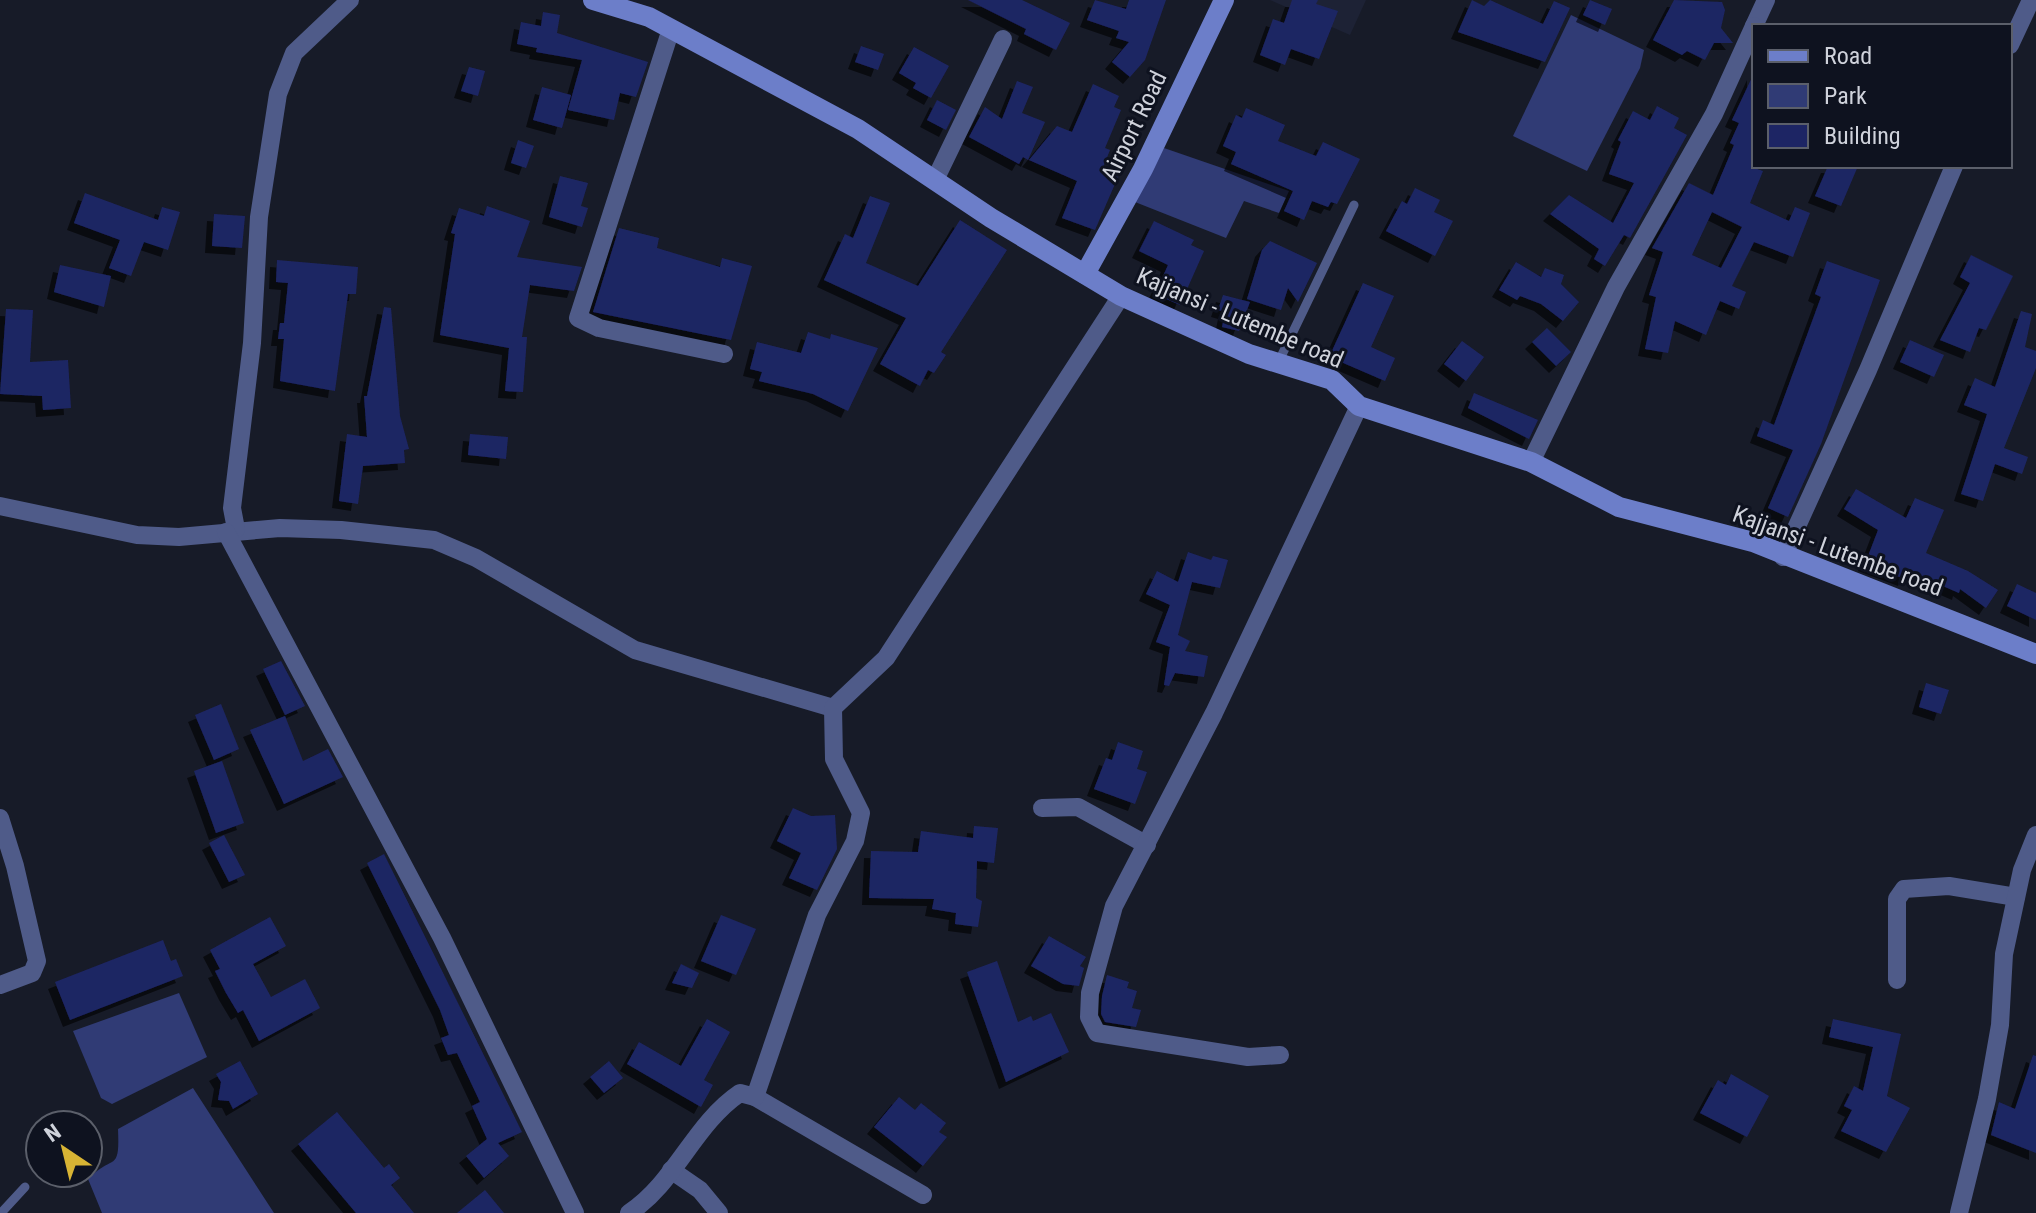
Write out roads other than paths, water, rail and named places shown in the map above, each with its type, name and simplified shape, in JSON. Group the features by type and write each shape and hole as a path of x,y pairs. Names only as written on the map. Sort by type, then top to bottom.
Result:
{"street":[{"path":"350,0 294,53 278,94 259,217 252,343 231,530 442,938 575,1213"},
{"name":"Kajjansi - Lutembe road","path":"593,0 649,17 858,129 1121,296 1249,354 1332,380 1359,406 1531,462 1619,507 1753,542 1783,557 2035,653"},
{"name":"Airport Road","path":"1085,274 1143,169 1224,0"},
{"path":"1755,24 1766,0"},
{"path":"2012,41 2031,0"},
{"path":"671,29 578,318 599,328 724,354"},
{"path":"1531,462 1616,287 1714,114 1752,30"},
{"path":"935,180 1003,39"},
{"path":"1783,557 1868,370 1953,168"},
{"path":"833,708 871,676 899,639 1121,296"},
{"path":"1280,1055 1248,1057 1094,1032 1090,1001 1114,906 1147,845 1359,406"},
{"path":"0,506 137,535 179,537 231,530 341,530 434,540 476,558 635,650 833,708"},
{"path":"755,1097 817,915 855,841 861,813 834,759 833,708"},
{"path":"1042,808 1078,807 1147,845"},
{"path":"0,818 15,866 37,961 32,973 0,985"},
{"path":"1959,1213 1987,1099 2000,1025 2004,954 2016,897 2036,835"},
{"path":"1897,980 1897,899 1904,889 1960,887 2016,897"},
{"path":"629,1213 671,1170 719,1107 740,1093 755,1097 923,1195"},
{"path":"671,1170 700,1190 719,1213"}],"lane":[{"path":"1278,363 1354,205"},
{"path":"1,1213 24,1188"}]}
